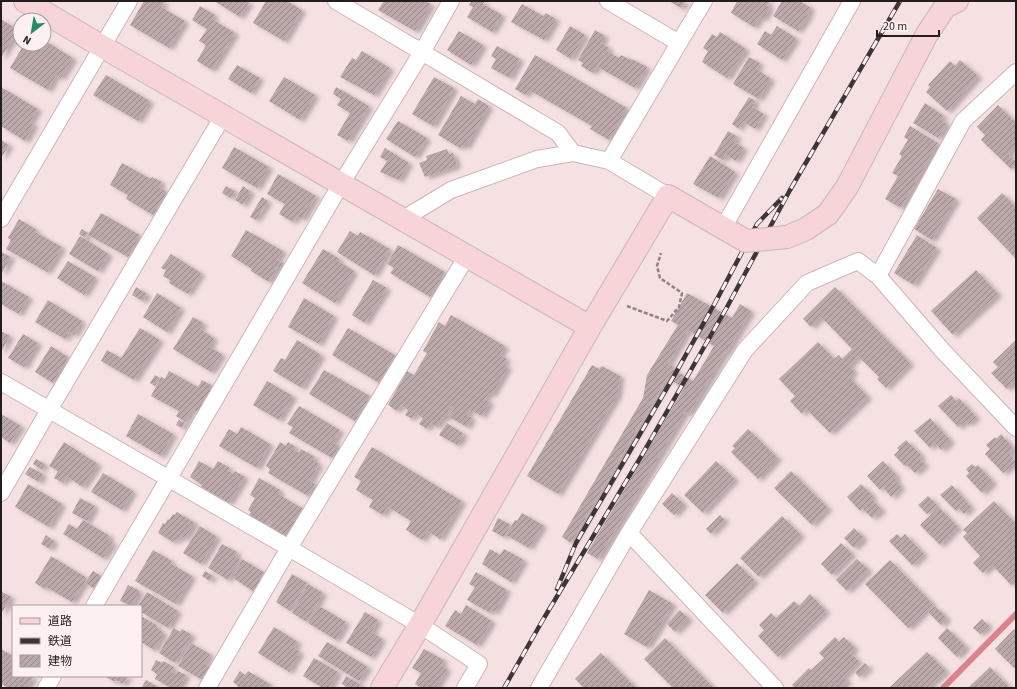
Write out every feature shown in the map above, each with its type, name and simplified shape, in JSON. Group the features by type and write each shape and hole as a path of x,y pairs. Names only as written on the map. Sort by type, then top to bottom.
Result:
{"street":[{"path":"25,1 590,327"},
{"path":"1,218 129,1"},
{"path":"336,1 558,133 573,153"},
{"path":"95,605 451,1"},
{"path":"608,1 679,43"},
{"path":"608,161 704,1"},
{"path":"727,230 852,1"},
{"path":"403,219 451,190 537,159 573,153 608,161 746,241 787,237 806,229 828,214 848,188 927,34 946,6 957,1"},
{"path":"878,276 963,121 1016,72"},
{"path":"1,493 48,410 223,116"},
{"path":"382,688 420,625 590,327 668,196"},
{"path":"207,688 289,548 467,256"},
{"path":"539,688 629,533 745,350 807,283 858,261 878,276 942,350 1016,428"},
{"path":"1,382 420,625 479,664 465,688"},
{"path":"629,533 775,688"},
{"path":"46,688 52,677"}],"path":[{"path":"627,307 667,321 679,307 682,293 660,278 657,266 661,252"}],"building":[{"path":"144,1 165,1 161,7 185,21 169,48 130,25"},
{"path":"214,1 250,1 240,17"},
{"path":"266,1 287,1 302,10 284,41 253,23"},
{"path":"384,1 425,1 431,4 415,31 378,10"},
{"path":"472,1 485,1 483,4 502,15 492,32 467,17 473,7 469,5"},
{"path":"669,1 686,1 681,8"},
{"path":"737,1 770,1 767,6 770,8 763,19 760,17 754,27 731,13"},
{"path":"782,1 800,1 811,8 807,14 809,15 798,31 773,16"},
{"path":"522,4 543,16 546,13 556,19 544,40 511,22"},
{"path":"200,6 215,15 212,19 235,33 212,70 197,61 206,45 199,41 207,29 192,20"},
{"path":"1,19 12,26 12,40 1,58"},
{"path":"570,26 585,35 571,59 556,50"},
{"path":"777,26 796,38 782,60 757,44 765,31 771,35"},
{"path":"595,30 605,36 601,43 609,48 593,73 581,66 583,63 578,60"},
{"path":"459,31 483,45 471,65 447,50"},
{"path":"720,32 746,49 727,78 702,62 708,51 703,48 712,34 717,37"},
{"path":"52,45 73,58 61,78 56,75 48,90 10,68 19,52 52,52"},
{"path":"497,46 520,59 510,78 491,68 496,59 491,56"},
{"path":"362,51 390,68 374,95 340,77 352,58 356,60"},
{"path":"607,51 619,58 621,55 647,67 635,88 598,67"},
{"path":"535,55 627,108 609,140 590,129 592,126 529,90 525,95 515,89"},
{"path":"749,57 760,63 756,69 771,79 759,99 733,84"},
{"path":"960,60 978,76 947,111 926,92 930,87 928,85 950,61 955,66"},
{"path":"237,65 260,78 251,93 228,79"},
{"path":"106,75 150,101 138,121 93,95"},
{"path":"284,77 315,95 300,120 269,101"},
{"path":"434,77 454,88 433,126 412,114"},
{"path":"1,87 38,109 30,122 34,125 25,141 1,126"},
{"path":"336,87 369,106 348,141 337,135 350,113 337,105 341,99 333,94"},
{"path":"461,96 475,104 478,99 489,106 466,147 462,145 460,148 438,135"},
{"path":"749,97 756,101 752,107 764,114 755,129 743,121 739,129 732,124"},
{"path":"925,103 944,116 941,120 947,124 938,138 913,123"},
{"path":"998,105 1016,123 1016,146 1008,154 1014,160 1016,159 1016,168 1014,166 1011,169 981,140 985,135 977,127"},
{"path":"398,121 427,138 415,157 386,139"},
{"path":"910,126 938,143 901,208 885,199 898,176 892,173 902,156 899,154 908,140 904,137"},
{"path":"728,131 738,137 734,142 744,148 736,161 726,155 723,160 714,155"},
{"path":"1,140 9,145 1,158"},
{"path":"234,147 269,167 257,188 222,168"},
{"path":"385,148 409,163 399,180 380,172 387,161 380,157"},
{"path":"447,149 449,154 453,153 457,166 425,177 419,163 427,160 426,156"},
{"path":"710,156 735,172 719,198 693,184"},
{"path":"122,163 151,179 152,177 162,182 159,187 167,192 153,215 126,199 128,195 110,185"},
{"path":"278,174 316,196 302,219 297,216 293,222 279,214 285,204 267,194"},
{"path":"226,186 235,191 230,198 222,193"},
{"path":"243,186 251,192 243,205 235,200"},
{"path":"938,189 956,199 932,240 914,229"},
{"path":"1002,193 1016,207 1016,259 977,218"},
{"path":"262,197 268,201 256,220 250,217"},
{"path":"101,213 140,235 128,257 88,235"},
{"path":"19,219 37,230 35,232 62,247 47,272 6,249 11,240 8,238"},
{"path":"82,229 88,233 85,238 79,234"},
{"path":"246,230 283,251 277,260 283,263 280,268 277,267 269,282 231,256"},
{"path":"350,231 358,236 360,232 390,249 374,275 337,252"},
{"path":"917,235 937,248 914,285 894,273"},
{"path":"80,236 109,254 98,271 69,254"},
{"path":"398,245 445,272 430,297 390,273 394,268 387,264"},
{"path":"323,249 340,259 338,261 354,271 335,303 302,283"},
{"path":"1,252 11,257 2,273 1,272"},
{"path":"171,254 201,273 188,294 169,283 170,280 163,276 166,270 161,268"},
{"path":"68,261 95,277 84,295 57,278"},
{"path":"976,270 998,294 953,335 931,311"},
{"path":"373,280 387,288 365,323 352,315"},
{"path":"1,281 29,297 19,314 1,304"},
{"path":"136,287 147,294 143,301 132,295"},
{"path":"835,287 910,363 886,388 877,379 879,377 858,356 849,366 854,371 849,377 868,397 830,433 806,409 802,414 790,401 795,396 779,379 818,342 834,359 839,355 842,359 852,349 821,317 811,327 803,319"},
{"path":"157,293 181,308 167,332 143,317"},
{"path":"687,293 732,318 740,304 751,311 689,414 685,412 598,559 587,553 684,388 667,378 571,543 562,537 643,398 647,375 678,325 671,321","holes":["688,330 714,346 693,381 673,369 674,367 668,364"]},
{"path":"304,298 334,316 319,344 288,327"},
{"path":"48,300 82,321 74,335 69,332 65,339 35,322"},
{"path":"451,315 505,346 500,355 507,359 503,364 508,367 492,395 489,393 485,399 490,402 482,416 470,410 467,415 472,418 467,427 449,417 454,408 451,406 448,411 450,412 446,419 443,417 437,427 430,423 427,429 419,424 423,418 415,413 412,419 405,415 408,410 401,405 397,411 388,405 407,371 414,375 427,353 423,351 439,322 445,326"},
{"path":"193,317 203,323 200,329 214,338 209,347 222,354 211,372 173,349"},
{"path":"140,328 160,340 134,380 101,361 107,350 121,358"},
{"path":"348,328 395,355 379,383 332,355"},
{"path":"1,331 10,336 1,352"},
{"path":"23,334 38,343 24,367 8,358"},
{"path":"297,340 321,355 302,388 273,371 281,358 285,360"},
{"path":"1016,340 1016,380 1007,389 991,373 998,367 993,362"},
{"path":"51,346 68,357 53,383 35,372"},
{"path":"592,365 599,369 602,366 620,376 617,396 558,494 527,476"},
{"path":"324,370 370,396 355,421 309,394"},
{"path":"169,371 198,387 202,380 216,388 202,414 192,409 185,422 176,416 179,411 151,396 161,377 165,379"},
{"path":"155,375 160,378 155,386 150,383"},
{"path":"267,381 293,396 279,420 253,405"},
{"path":"951,395 956,401 959,398 976,417 969,424 966,421 958,427 938,406"},
{"path":"299,406 340,430 333,443 339,446 332,458 289,433 293,427 287,424"},
{"path":"1,414 21,426 10,443 1,437"},
{"path":"138,414 173,434 161,456 126,436"},
{"path":"930,418 951,441 941,450 935,443 930,448 914,431"},
{"path":"179,420 185,423 182,428 176,425"},
{"path":"447,423 464,434 457,445 439,435"},
{"path":"241,427 270,444 257,468 219,446 229,429 237,434"},
{"path":"748,429 778,458 758,479 731,452 735,448 732,446"},
{"path":"1001,434 1014,449 1009,453 1016,462 1003,473 985,454 990,449 986,445"},
{"path":"906,440 922,456 919,458 925,465 915,473 894,455 899,450 897,448"},
{"path":"64,442 98,464 83,487 67,477 63,483 54,478 58,471 49,466"},
{"path":"280,442 286,446 288,442 296,447 294,450 299,453 301,449 315,457 313,460 319,464 310,481 315,484 308,496 268,473 270,469 266,466"},
{"path":"372,447 462,501 440,539 428,531 422,540 406,530 411,521 388,507 383,515 369,507 373,500 356,490 361,481 354,477"},
{"path":"36,459 45,464 42,470 33,464"},
{"path":"199,461 213,469 218,461 230,468 228,471 233,474 235,471 245,477 229,503 201,487 202,485 190,477"},
{"path":"716,461 735,479 703,513 684,495"},
{"path":"883,461 897,476 895,478 901,488 891,497 883,487 880,490 867,476"},
{"path":"972,464 975,467 978,465 993,482 982,493 966,476 969,473 966,469"},
{"path":"30,467 43,474 39,482 25,474"},
{"path":"791,471 828,508 812,525 774,488"},
{"path":"103,473 133,491 122,510 91,492"},
{"path":"259,478 280,490 278,494 307,511 287,538 269,527 272,522 269,520 265,527 248,517 251,512 248,510 255,498 250,495"},
{"path":"28,484 62,504 49,527 15,507"},
{"path":"861,484 873,496 871,498 882,510 872,518 862,508 860,511 847,497"},
{"path":"952,485 971,507 964,514 959,508 956,511 940,495"},
{"path":"672,493 684,504 674,515 662,504"},
{"path":"928,496 937,505 927,514 918,505"},
{"path":"80,498 95,506 87,521 72,513"},
{"path":"994,501 1016,524 1016,580 1011,585 992,565 983,573 973,563 980,556 963,537 967,533 963,530"},
{"path":"939,507 958,527 940,545 920,525"},
{"path":"177,512 195,523 185,539 181,536 178,541 175,539 173,542 158,533 163,523 165,524 173,514 175,515"},
{"path":"522,513 543,525 529,548 506,535 515,520 517,521"},
{"path":"720,515 725,520 711,534 706,529"},
{"path":"782,516 801,535 759,577 740,558"},
{"path":"498,518 511,525 504,537 492,531"},
{"path":"83,520 110,536 108,540 113,543 103,558 63,534 69,524 77,529"},
{"path":"200,526 217,537 201,564 183,553"},
{"path":"854,528 864,538 854,548 844,538"},
{"path":"897,534 901,538 905,534 924,554 912,565 889,541"},
{"path":"46,535 54,541 50,549 41,544"},
{"path":"841,543 852,554 832,575 821,564"},
{"path":"222,544 237,552 235,556 240,559 228,580 208,568"},
{"path":"490,549 500,555 504,549 524,560 511,582 482,564"},
{"path":"153,550 172,561 170,563 192,576 176,604 135,581"},
{"path":"51,556 87,578 72,602 46,587 45,589 35,583"},
{"path":"242,559 267,574 256,593 233,578"},
{"path":"857,559 869,570 847,591 836,580"},
{"path":"890,560 933,604 908,628 865,584"},
{"path":"737,563 755,581 723,613 705,595"},
{"path":"93,571 105,578 97,590 85,583"},
{"path":"205,571 213,576 210,581 202,576"},
{"path":"476,572 507,590 495,612 492,610 490,613 467,600 475,587 469,584"},
{"path":"292,574 307,583 290,611 276,602"},
{"path":"308,584 323,593 307,622 292,613"},
{"path":"128,585 140,591 133,605 120,601"},
{"path":"649,590 673,604 647,647 624,634"},
{"path":"1,591 11,597 1,614"},
{"path":"147,592 178,611 168,628 142,613 142,605 139,605"},
{"path":"810,594 826,611 778,657 758,636 764,630 759,625 771,613 776,618 794,601 799,606"},
{"path":"466,605 492,621 477,645 445,626 455,610 461,614"},
{"path":"319,606 346,622 336,640 308,623"},
{"path":"935,606 947,618 941,625 928,612"},
{"path":"680,610 689,619 675,632 667,624"},
{"path":"365,612 378,620 372,632 382,639 371,657 346,643"},
{"path":"142,617 158,626 157,628 164,633 154,650 142,643"},
{"path":"982,619 989,626 980,634 973,628"},
{"path":"274,627 298,642 294,648 300,652 289,672 258,653"},
{"path":"174,628 180,632 182,629 192,635 175,663 159,653"},
{"path":"947,628 966,647 957,657 938,638"},
{"path":"1014,629 1016,631 1016,666 1014,668 995,649"},
{"path":"835,637 839,642 844,637 855,648 850,653 859,661 843,677 848,681 841,688 795,688 792,685 809,668 811,670 824,658 819,653"},
{"path":"665,638 714,688 673,688 644,659"},
{"path":"327,642 368,667 359,681 318,656"},
{"path":"191,643 210,654 205,664 213,668 206,682 178,666"},
{"path":"1,649 12,655 12,677 33,677 27,688 9,688 1,684"},
{"path":"424,649 444,660 441,665 447,669 436,688 421,688 415,684 421,673 412,668"},
{"path":"927,652 946,671 927,688 889,688"},
{"path":"601,653 636,688 584,688 575,679"},
{"path":"314,658 338,672 329,688 323,688 303,676"},
{"path":"156,660 162,663 163,661 174,667 172,672 176,674 178,671 186,675 179,688 171,688 155,679 157,674 151,670"},
{"path":"865,663 869,667 859,677 855,672"},
{"path":"990,667 1010,688 969,687"},
{"path":"240,671 245,675 248,671 270,684 267,688 237,688 238,686 233,682"},
{"path":"346,676 360,684 358,688 348,688 342,684"},
{"path":"106,677 127,677 123,684 116,680 115,682"},
{"path":"146,680 158,688 143,688 142,687"}],"waterway":[{"path":"943,688 1016,614"}],"railway":[{"path":"504,688 544,618 642,455 726,309 790,190 900,1"},
{"path":"557,589 576,543 674,376 757,224 782,198"}]}
